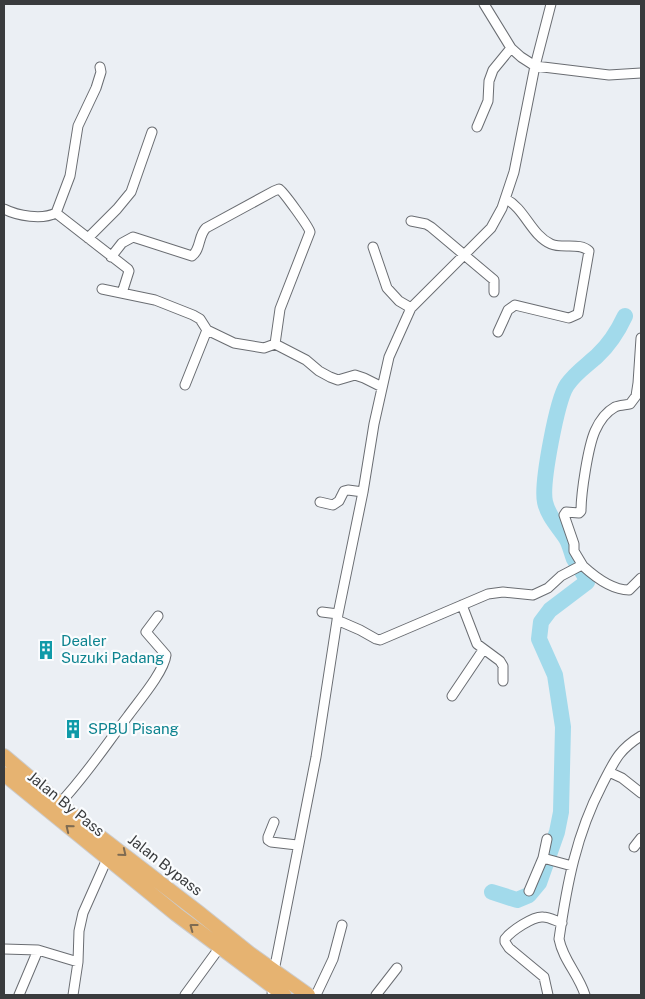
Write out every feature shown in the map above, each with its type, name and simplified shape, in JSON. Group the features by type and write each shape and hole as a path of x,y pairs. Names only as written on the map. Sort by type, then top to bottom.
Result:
{"highway":[{"name":"Jalan Bypass","path":"4,756 59,804 249,954 308,995"},
{"name":"Jalan By Pass","path":"4,774 107,859"},
{"name":"Jalan Bypass","path":"107,859 277,993"}],"street":[{"path":"484,4 511,48 535,66 571,72 609,75 641,73"},
{"path":"277,993 274,971 297,845 316,757 338,617 388,357 411,308 491,228 506,199 514,172 535,66 550,4"},
{"path":"477,127 488,101 489,80 493,70 511,48"},
{"path":"4,209 28,215 49,216 56,213 70,176 78,126 96,88 101,72 100,67"},
{"path":"88,238 131,192 152,132"},
{"path":"110,257 122,244 134,237 192,256 198,249 202,234 206,228 274,191 282,190 290,204 309,226 310,232 280,309 275,344"},
{"path":"498,332 508,310 515,305 570,318 578,314 589,251 582,248 551,244 539,234 520,210 506,199"},
{"path":"56,213 129,271 122,293"},
{"path":"411,221 431,227 494,280 494,292"},
{"path":"373,247 387,288 398,301 411,308"},
{"path":"102,289 155,300 193,315 200,319 207,330 234,343 264,348 275,344 306,360 319,371 338,380 355,375 382,387"},
{"path":"185,385 207,330"},
{"path":"641,338 636,396 630,404 615,406 601,420 594,433 581,494 581,511 579,513 566,512 564,515 580,567 604,582 624,590 629,590 641,578"},
{"path":"320,502 333,505 339,501 344,491 363,492"},
{"path":"322,612 338,617 380,640 488,594 503,592 533,595 543,591 561,576 580,567"},
{"path":"462,605 477,644 500,661 503,666 503,681"},
{"path":"59,804 77,784 165,663 166,655 146,632 158,616"},
{"path":"452,696 483,650"},
{"path":"585,995 561,948 559,939 572,866 578,840 593,803 614,760 628,744 641,736"},
{"path":"609,772 622,778 641,793"},
{"path":"274,822 268,840 297,845"},
{"path":"634,847 641,838"},
{"path":"530,891 547,859 547,839"},
{"path":"73,995 78,962 79,931 83,913 107,859"},
{"path":"547,859 572,866"},
{"path":"548,995 544,977 509,948 505,939 514,930 539,917 562,922"},
{"path":"316,995 333,959 342,925"},
{"path":"186,995 220,947"},
{"path":"4,949 38,950 78,962"},
{"path":"18,995 38,950"},
{"path":"376,995 397,968"}],"waterway":[{"path":"492,892 517,900 529,895 539,883 557,832 561,812 563,727 555,675 539,639 541,622 550,610 587,582 574,559 567,540 546,507 545,478 559,407 567,385 577,373 606,347 625,316"}],"place":[{"name":"Dealer Suzuki Padang","path":"46,650"},
{"name":"SPBU Pisang","path":"73,729"}]}
